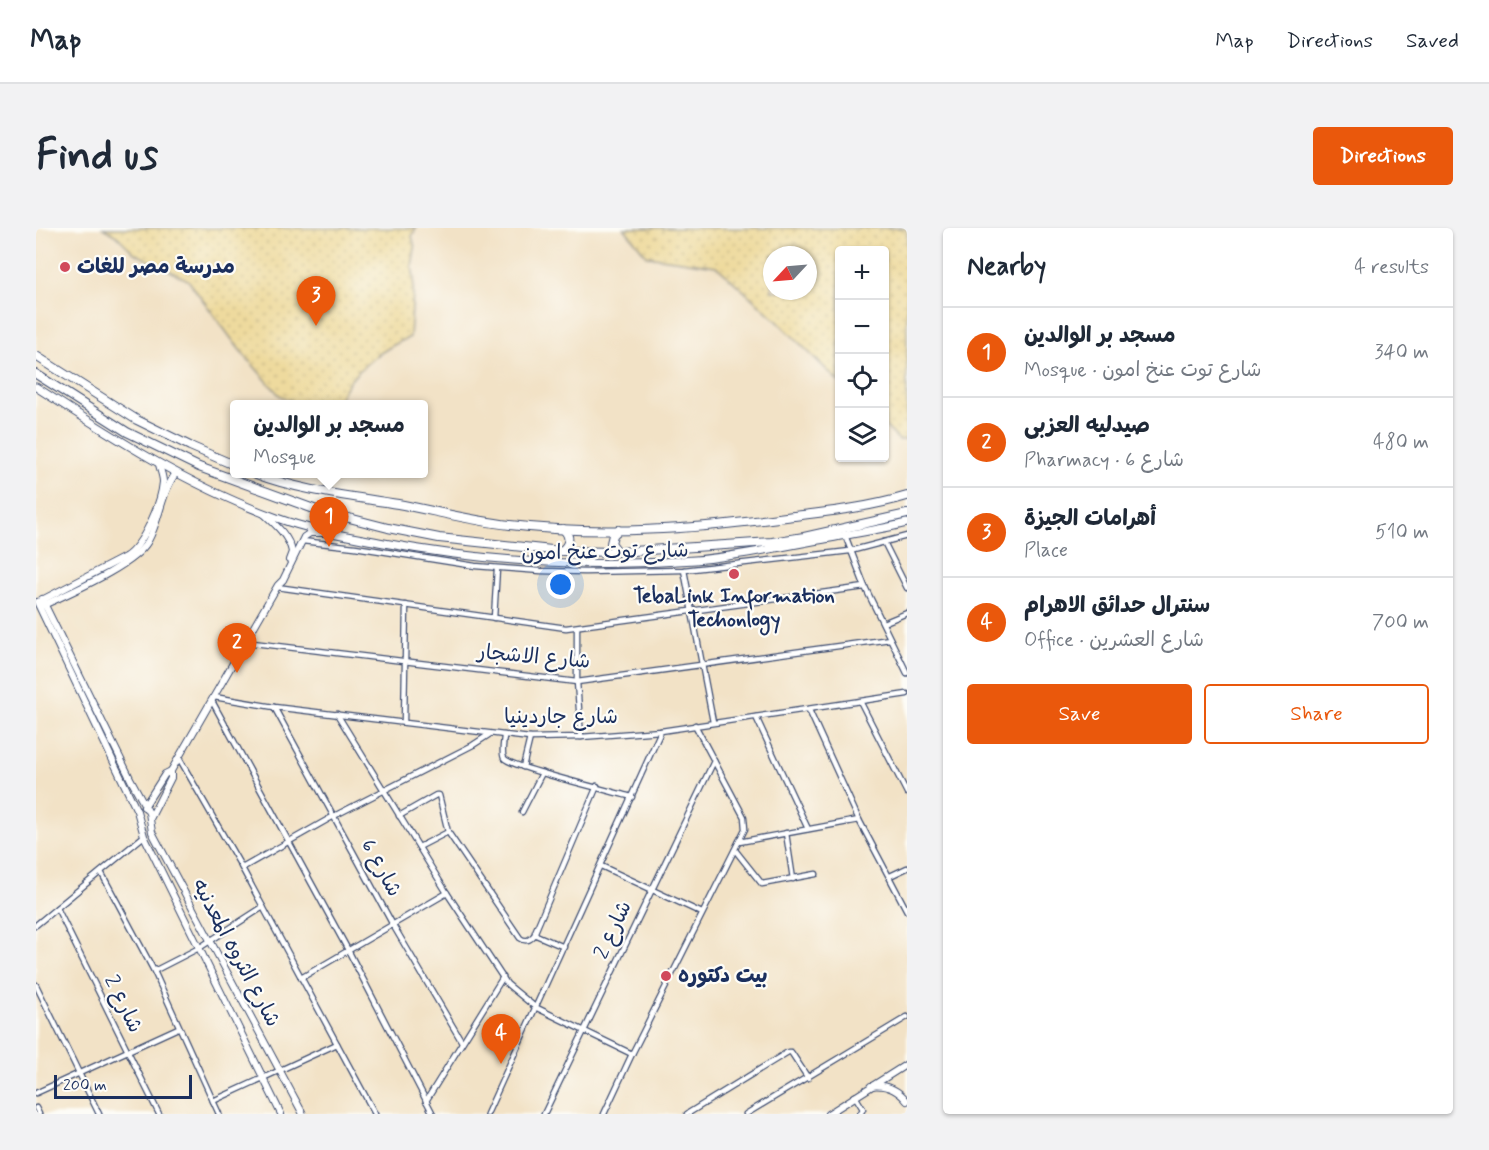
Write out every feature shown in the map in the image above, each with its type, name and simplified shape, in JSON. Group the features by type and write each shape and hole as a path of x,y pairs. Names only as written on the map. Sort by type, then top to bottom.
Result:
{"highway":[{"path":"36,356 137,420 230,463"},
{"path":"36,374 109,421 163,451 217,474 299,504 422,535 561,551 618,552 772,542 907,514"},
{"path":"270,478 313,490 488,522 564,529 677,529 854,508 907,496"},
{"path":"561,551 567,547 569,540 564,529"},
{"path":"618,530 613,535 611,543 618,552"}],"main road":[{"path":"36,387 159,464 263,512 288,522 328,532 448,553 538,561 606,563 703,559 781,548 907,523"}],"street":[{"path":"39,604 125,557 137,548 161,493 163,480 159,464"},
{"path":"39,604 127,562 140,552 150,538 169,485 176,473"},
{"path":"150,819 171,778 171,771 277,586 292,550 282,531 263,512"},
{"path":"277,586 284,578 308,534 328,532"},
{"path":"845,535 865,587 907,673"},
{"name":"شارع توت عنخ امون","path":"302,542 355,547 497,569 574,572 684,570 850,551 907,536"},
{"path":"884,542 907,588"},
{"path":"494,618 497,569"},
{"path":"684,570 713,722"},
{"path":"277,586 577,628 865,587"},
{"name":"شارع الثروه المعدنيه","path":"39,604 145,805 152,832 303,1114"},
{"name":"شارع الثروه المعدنيه","path":"39,604 137,811 144,836 280,1114"},
{"path":"404,722 406,605"},
{"path":"883,623 907,614"},
{"path":"577,628 577,682 581,737"},
{"name":"شارع الاشجار","path":"245,642 577,682 890,639"},
{"name":"شارع جاردينيا","path":"213,699 530,738 661,731 907,694"},
{"path":"213,699 433,1114"},
{"path":"861,702 907,793"},
{"name":"شارع 6","path":"274,707 393,925 462,1042"},
{"path":"809,710 859,820 907,911"},
{"path":"337,714 447,893 512,990 535,1007 632,1054"},
{"path":"756,717 808,828"},
{"path":"604,1114 745,829 745,820 695,725"},
{"path":"487,1114 661,731"},
{"path":"242,868 334,816 491,734"},
{"path":"504,735 503,758 507,761 542,773 632,797"},
{"path":"523,767 530,738"},
{"path":"179,758 242,868 375,1114"},
{"name":"شارع 2","path":"544,1114 714,761"},
{"path":"137,811 145,805 165,774 171,771"},
{"path":"522,812 542,773"},
{"path":"124,783 140,776"},
{"path":"399,816 438,795 448,832 520,938 529,940 535,933 597,786"},
{"path":"739,842 859,820"},
{"path":"419,847 448,832"},
{"path":"786,833 794,879"},
{"path":"36,925 144,836"},
{"path":"735,850 762,884 816,874"},
{"path":"601,866 702,913"},
{"path":"890,876 907,868"},
{"path":"101,872 154,971 219,1114"},
{"path":"301,978 447,893"},
{"path":"154,971 199,948 263,907"},
{"name":"شارع 2","path":"57,908 159,1114"},
{"path":"535,933 564,947"},
{"path":"426,1101 502,977"},
{"path":"36,985 99,1114"},
{"path":"746,1114 907,1017"},
{"path":"36,1093 178,1028"},
{"path":"213,1101 337,1044"},
{"path":"687,1114 788,1052 792,1052 808,1078"},
{"path":"828,1114 907,1064"},
{"path":"870,1086 880,1085 891,1088 907,1101"},
{"path":"855,1096 863,1109 860,1114"},
{"path":"36,1108 39,1114"}],"sand":[{"path":"103,228 416,228 412,236 415,248 412,266 414,279 410,337 366,364 351,379 338,400 288,400 279,395 239,349 188,280 134,253 118,237"},
{"path":"624,228 907,228 907,439 899,440 889,430 889,246 835,246 835,378 775,319 716,266 647,256"}],"place":[{"name":"مدرسة مصر للغات","path":"65,267"},
{"name":"أهرامات الجيزة","path":"316,326"},
{"name":"مسجد بر الوالدين","path":"329,547"},
{"name":"TebaLink Information Techonlogy","path":"734,574"},
{"name":"صيدليه العزبى","path":"237,673"},
{"name":"بيت دكتوره","path":"666,976"},
{"name":"سنترال حدائق الاهرام","path":"501,1064"}]}
